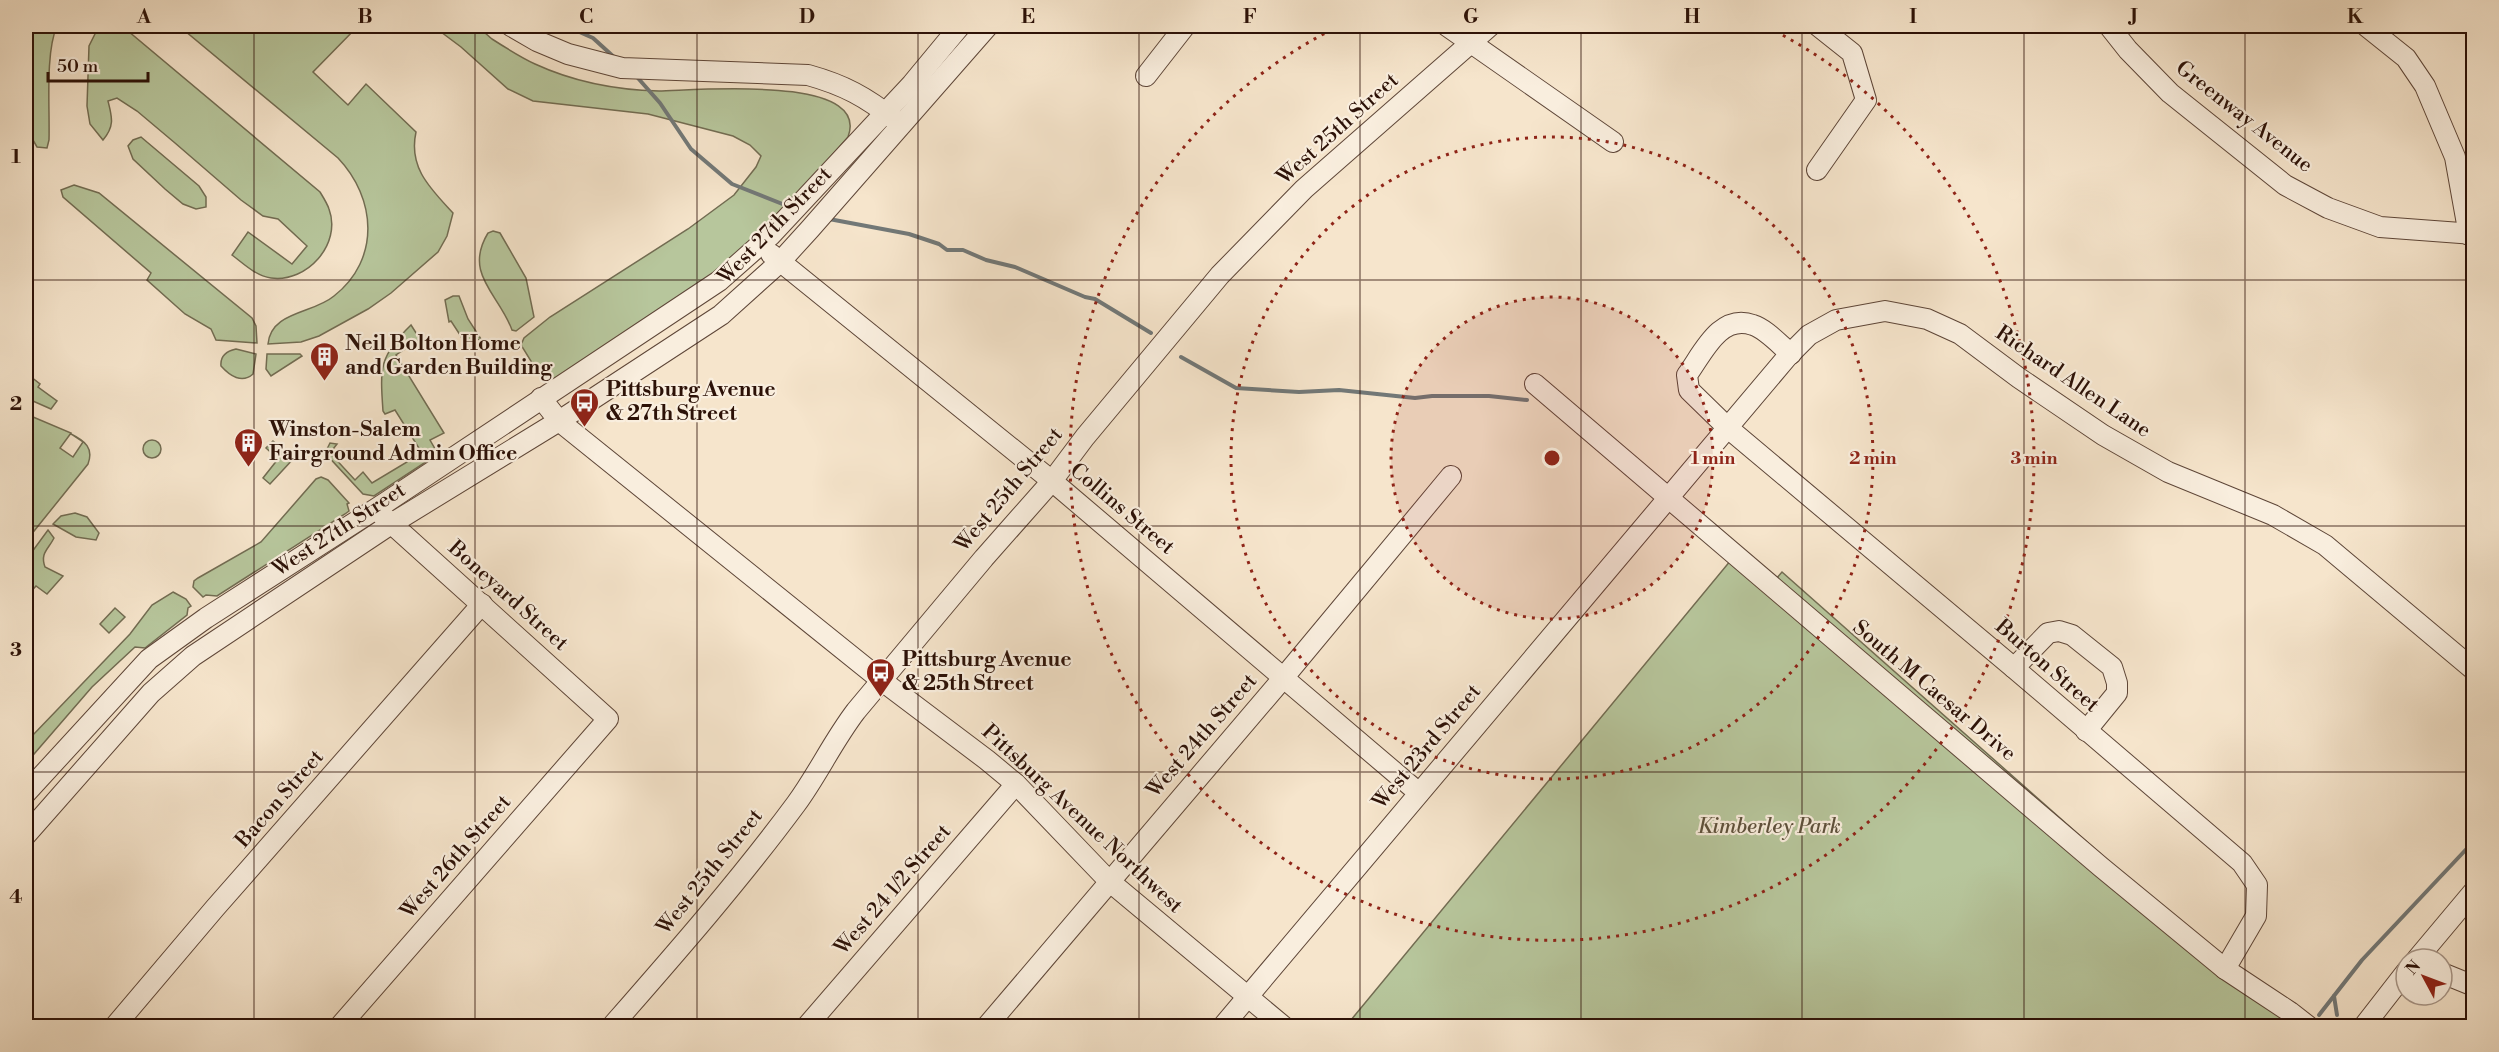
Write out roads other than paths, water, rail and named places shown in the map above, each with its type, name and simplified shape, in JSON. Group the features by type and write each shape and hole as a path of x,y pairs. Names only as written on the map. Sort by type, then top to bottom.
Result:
{"street":[{"path":"511,26 537,41 568,54 622,68 808,75 837,83 861,95 901,125"},
{"name":"West 27th Street","path":"26,794 149,659 206,618 376,509 719,281 761,244 912,84 960,26"},
{"name":"West 27th Street","path":"26,835 151,693 193,656 391,524 559,421 721,315 780,262 988,26"},
{"path":"1146,76 1185,26"},
{"path":"1447,26 1614,142"},
{"name":"West 25th Street","path":"612,1026 720,902 797,802 839,733 881,680 1052,481 1085,437 1220,275 1304,189 1490,26"},
{"path":"1817,170 1866,100 1852,53 1818,26"},
{"name":"Greenway Avenue","path":"2109,26 2128,50 2170,93 2285,185 2328,208 2380,227 2471,235"},
{"path":"2366,26 2406,58 2425,86 2455,157 2471,235"},
{"name":"Collins Street","path":"761,244 780,262 1052,481 1419,793"},
{"name":"Richard Allen Lane","path":"1669,499 1809,335 1836,320 1885,311 1927,319 1960,334 2019,378 2103,435 2168,472 2273,515 2325,545 2474,670"},
{"name":"Burton Street","path":"1791,354 1754,325 1734,322 1719,330 1687,375 1689,390 1728,428 2242,863 2257,885 2256,916 2225,969"},
{"name":"South M Caesar Drive","path":"1535,384 2225,969 2308,1026"},
{"name":"Pittsburg Avenue Northwest","path":"541,398 559,421 881,680 1016,784 1109,881 1283,1026"},
{"name":"West 24th Street","path":"987,1026 1284,677 1451,476"},
{"name":"West 23rd Street","path":"1223,1026 1669,499"},
{"name":"Boneyard Street","path":"376,509 608,719"},
{"name":"Bacon Street","path":"115,1026 223,899 483,604"},
{"path":"2014,668 2048,633 2060,631 2072,635 2112,668 2117,683 2117,693 2086,731"},
{"name":"West 26th Street","path":"340,1026 608,719"},
{"name":"West 24 1/2 Street","path":"807,1026 1016,784"},
{"path":"2426,947 2474,891"},
{"path":"2454,978 2474,986"},
{"path":"2364,1026 2394,987"}],"waterway":[{"path":"566,26 593,38 615,58"},
{"path":"637,77 660,103 691,149 732,184 790,207"},
{"path":"829,219 909,234 939,244 947,250 963,250 986,260 1015,267 1085,297 1095,299 1151,333"},
{"path":"1181,357 1236,388 1299,392 1339,390 1415,398 1489,396 1527,400"},
{"path":"2319,1015 2362,960 2474,841"},
{"path":"2334,996 2337,1015"}],"place":[{"name":"Neil Bolton Home and Garden Building","path":"324,382"},
{"name":"Pittsburg Avenue & 27th Street","path":"585,428"},
{"name":"Winston-Salem Fairground Admin Office","path":"248,468"},
{"name":"Pittsburg Avenue & 25th Street","path":"881,698"}],"park label":[{"name":"Kimberley Park","path":"1769,827"}]}
